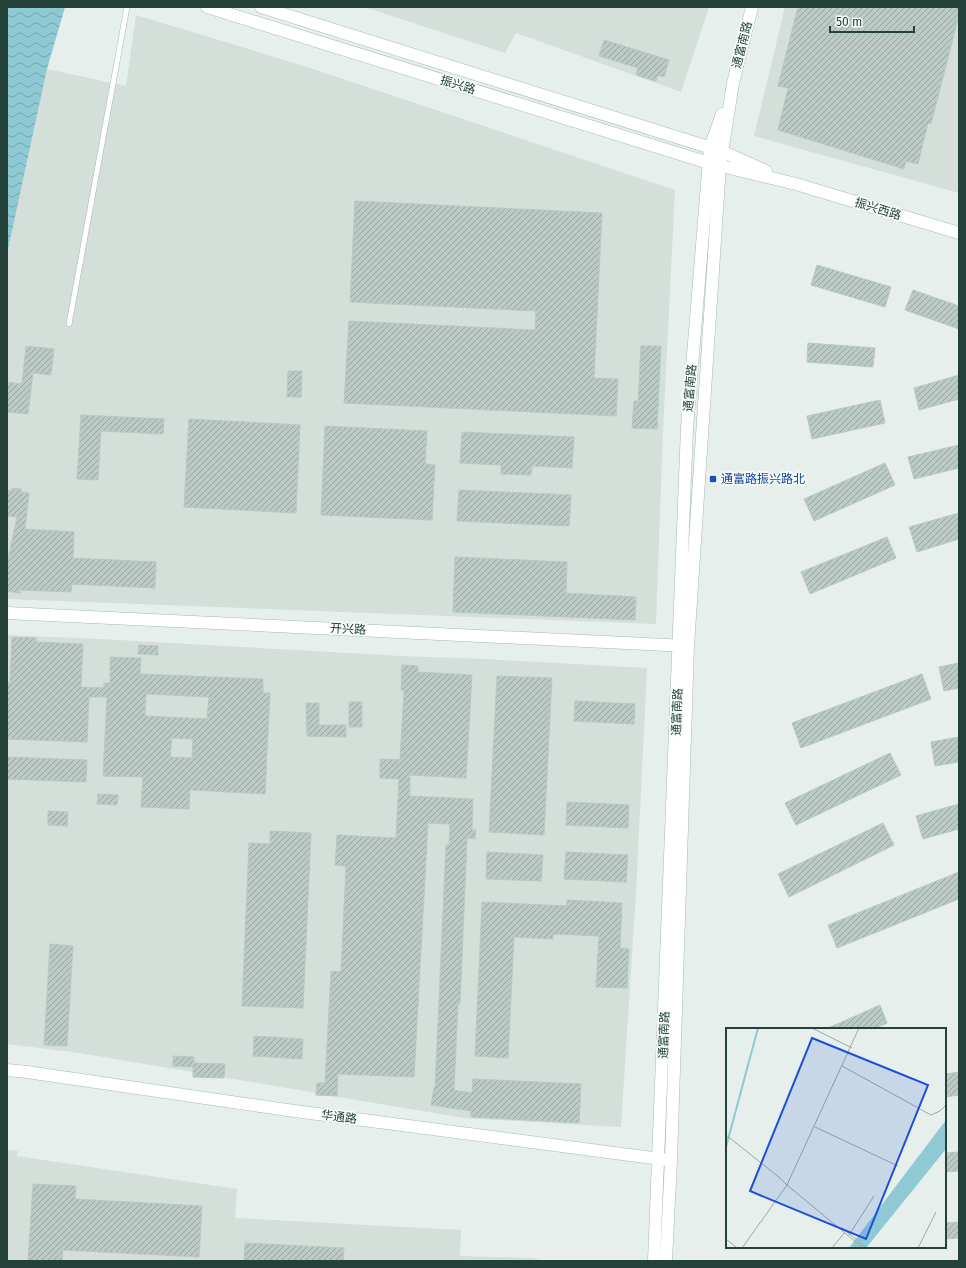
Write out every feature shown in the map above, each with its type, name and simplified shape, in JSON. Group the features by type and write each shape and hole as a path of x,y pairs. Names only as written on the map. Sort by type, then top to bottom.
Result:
{"main road":[{"name":"振兴路","path":"207,7 714,164"},
{"name":"振兴路","path":"261,7 716,150"},
{"name":"通富南路","path":"666,1261 665,1160 684,646 687,428 716,150 752,7"},
{"name":"振兴西路","path":"716,150 796,184"},
{"name":"振兴西路","path":"714,164 796,184 959,233"},
{"name":"开兴路","path":"7,613 684,646"},
{"name":"华通路","path":"7,1070 294,1111 665,1160"},
{"name":"通富南路","path":"654,1261 665,1160"}],"lane":[{"path":"69,324 127,7"}],"shaded area":[{"path":"364,7 709,7 681,92 516,33 505,53"},
{"path":"785,7 959,7 959,193 754,136"},
{"path":"136,15 301,65 675,190 663,430 656,624 7,599 7,254 47,69 126,86"},
{"path":"7,635 647,668 636,893 621,1127 463,1118 80,1053 7,1044"},
{"path":"7,1150 18,1151 17,1156 237,1189 235,1218 461,1230 460,1256 530,1258 549,1261 7,1261"}],"water":[{"path":"7,7 65,7 47,69 7,254"}],"building":[{"path":"798,7 959,7 959,15 931,124 928,123 918,164 906,161 904,169 778,130 788,88 778,86"},
{"path":"604,40 669,60 664,77 658,75 656,81 636,75 638,68 599,56"},
{"path":"355,201 602,213 594,378 618,379 616,416 344,403 349,321 535,330 536,311 350,302"},
{"path":"817,265 891,287 885,307 811,285"},
{"path":"913,290 959,306 959,329 905,310"},
{"path":"808,343 875,348 873,367 807,362"},
{"path":"26,346 54,349 51,375 33,373 28,414 7,412 7,382 22,384"},
{"path":"641,346 661,346 657,429 632,428 634,401 638,401"},
{"path":"288,371 302,371 301,397 287,397"},
{"path":"959,375 959,399 919,410 914,388"},
{"path":"880,400 885,423 812,439 807,416"},
{"path":"81,415 164,419 163,434 101,431 98,480 77,479"},
{"path":"189,419 300,425 296,513 184,507"},
{"path":"325,426 427,431 425,464 435,465 432,520 321,515"},
{"path":"462,432 574,437 572,468 532,466 531,475 501,474 501,465 460,463"},
{"path":"959,445 959,468 914,479 908,457"},
{"path":"885,463 895,485 814,521 804,499"},
{"path":"12,488 21,489 21,492 29,493 25,529 74,532 73,558 156,562 155,588 72,584 71,592 20,590 20,593 7,591 7,564 17,517 7,516 7,490 12,491"},
{"path":"459,490 571,495 569,526 457,521"},
{"path":"959,513 959,539 917,552 909,527"},
{"path":"887,537 896,558 810,594 801,572"},
{"path":"455,557 567,562 566,593 636,597 635,620 453,612"},
{"path":"12,637 36,638 36,642 83,644 81,687 104,688 104,683 110,683 110,657 141,658 140,674 263,679 263,693 270,693 265,794 190,790 189,809 141,807 143,777 103,776 107,697 89,697 87,742 7,739 7,683 10,683","holes":["146,694 209,697 207,719 145,716","172,738 193,739 192,758 170,757"]},
{"path":"139,645 158,646 158,655 138,654"},
{"path":"959,663 959,688 944,691 939,667"},
{"path":"402,665 418,666 418,672 472,675 466,778 410,775 410,796 473,799 472,830 476,830 475,839 467,838 460,1004 458,1004 454,1090 472,1093 473,1079 581,1084 579,1123 471,1117 471,1111 431,1105 434,1087 435,1088 446,845 449,845 450,824 428,823 414,1077 338,1074 337,1096 316,1095 317,1083 325,1083 331,971 341,972 346,866 335,865 337,835 396,838 399,779 380,778 380,759 400,760 404,690 401,690"},
{"path":"922,674 931,699 801,748 792,723"},
{"path":"497,676 552,678 544,835 489,832"},
{"path":"575,701 635,704 634,724 574,721"},
{"path":"349,702 362,702 362,727 349,727"},
{"path":"306,703 319,703 319,725 346,725 346,737 307,736"},
{"path":"959,737 959,762 935,766 931,742"},
{"path":"890,753 901,775 796,825 785,803"},
{"path":"7,757 87,760 86,782 7,779"},
{"path":"98,794 118,795 117,805 97,804"},
{"path":"567,802 629,805 628,828 566,825"},
{"path":"959,804 959,829 923,839 916,816"},
{"path":"48,811 68,812 67,826 48,825"},
{"path":"883,823 894,845 789,897 778,874"},
{"path":"270,831 311,833 303,1008 242,1006 249,843 270,844"},
{"path":"487,852 543,855 541,881 486,879"},
{"path":"566,852 628,855 626,882 564,879"},
{"path":"959,872 959,899 837,948 828,925"},
{"path":"567,900 622,903 620,948 629,949 627,988 596,987 599,936 553,934 553,939 514,937 508,1058 475,1056 482,902 567,906"},
{"path":"50,944 73,946 67,1046 44,1045"},
{"path":"880,1005 887,1023 876,1028 828,1028"},
{"path":"254,1036 303,1039 302,1059 253,1056"},
{"path":"173,1056 194,1057 194,1063 225,1064 224,1078 193,1077 193,1067 173,1066"},
{"path":"959,1072 959,1095 946,1097 946,1074"},
{"path":"959,1152 959,1171 946,1172 946,1153"},
{"path":"33,1184 76,1186 75,1199 202,1206 199,1257 63,1250 62,1261 28,1261"},
{"path":"959,1222 959,1238 946,1239 946,1223"},
{"path":"245,1243 344,1248 343,1261 244,1261"}],"place":[{"name":"通富路振兴路北","path":"713,479"}]}
